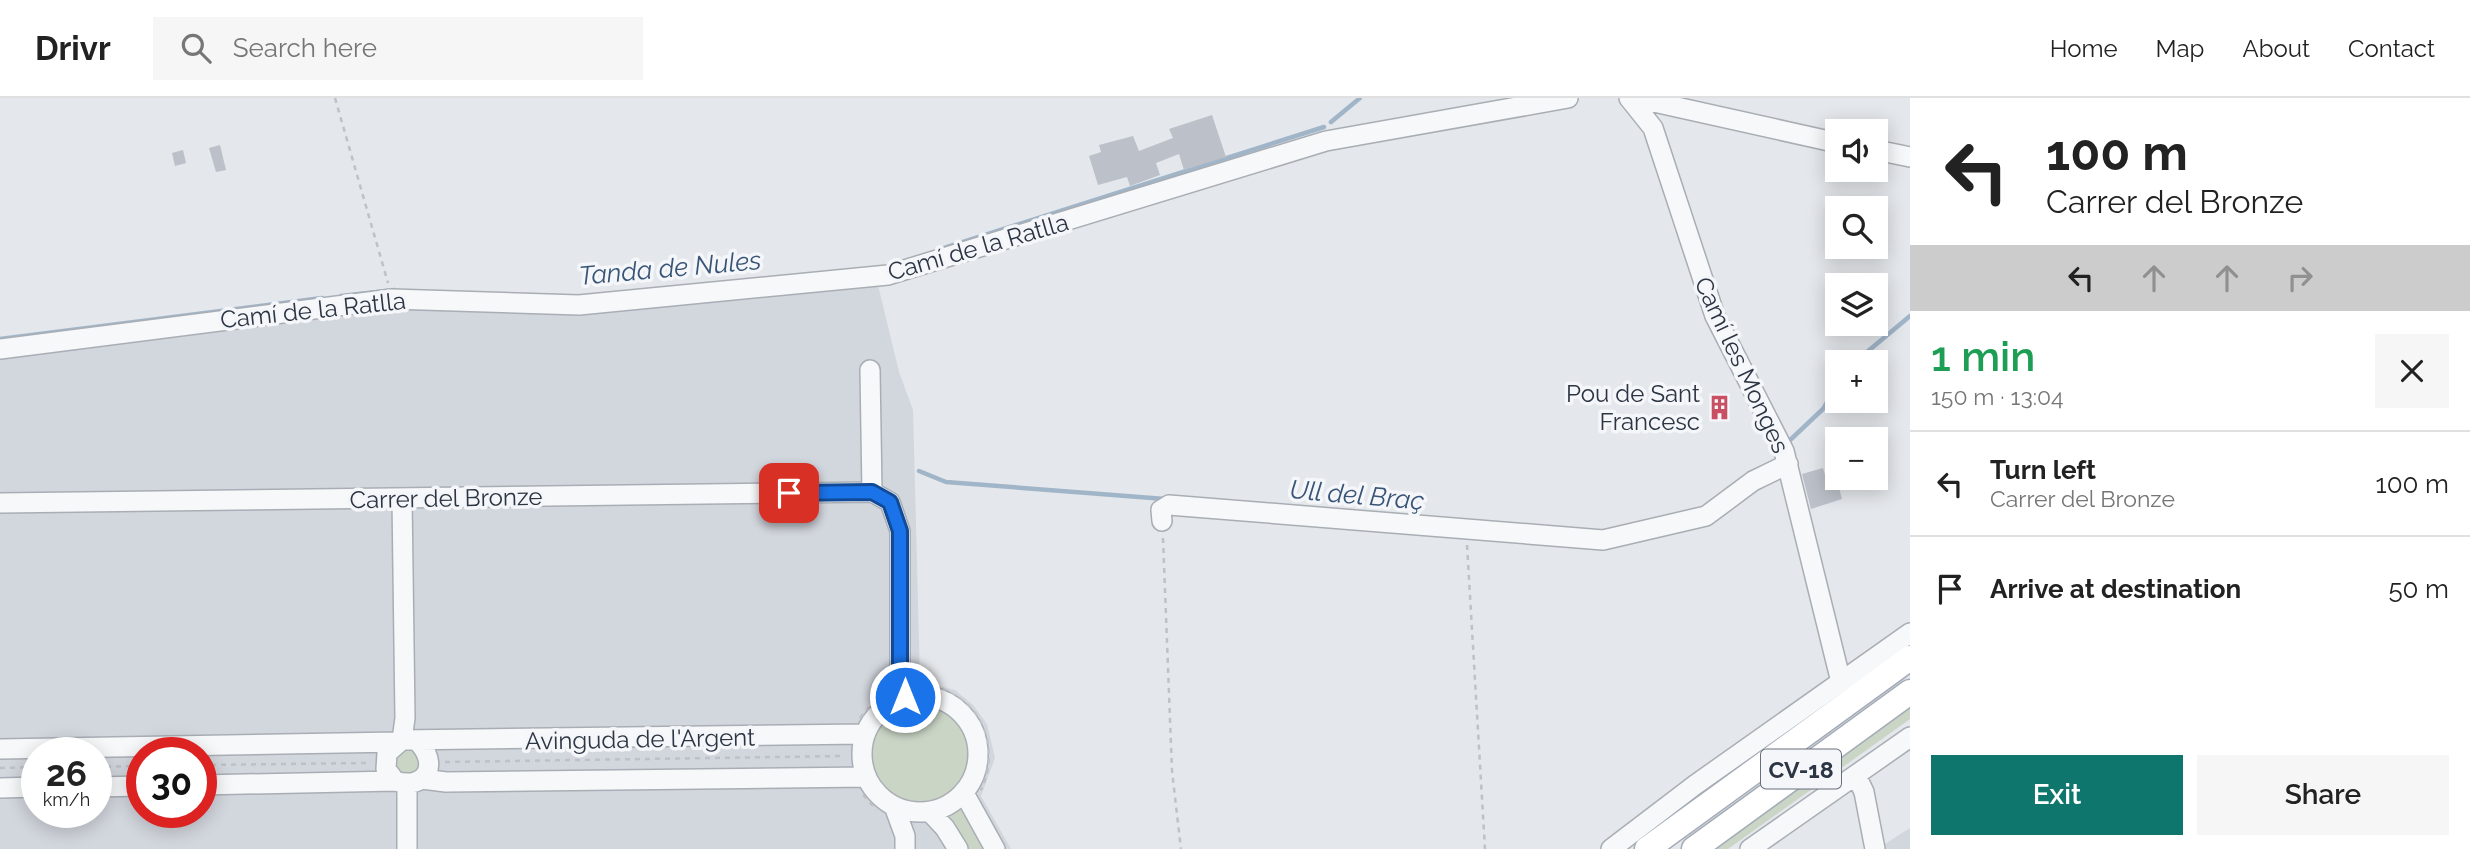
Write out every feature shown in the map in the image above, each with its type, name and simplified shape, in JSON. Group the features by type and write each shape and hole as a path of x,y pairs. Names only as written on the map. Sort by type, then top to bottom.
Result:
{"main road":[{"name":"CV-18","path":"1647,849 1910,658"},
{"name":"CV-18","path":"1694,849 1910,692"}],"street":[{"name":"Camí de la Ratlla","path":"0,349 392,299 579,305 888,275 1326,141 1568,98"},
{"name":"Camí les Monges","path":"1629,98 1653,128 1715,317 1784,451 1841,682"},
{"path":"1636,98 1718,119 1825,140"},
{"path":"1888,152 1910,157"},
{"path":"870,370 872,492"},
{"path":"1162,521 1161,510 1169,506 1611,539 1706,516 1753,481 1787,464"},
{"name":"Carrer del Bronze","path":"0,503 872,492 890,502 900,531 900,667"},
{"path":"402,498 405,741"},
{"path":"1611,849 1910,633"},
{"path":"900,667 917,695"},
{"path":"900,667 897,684 857,728 861,784 882,799 905,842 924,812"},
{"path":"881,702 917,695 935,697 953,705 968,719 976,737 979,757 975,776 964,793 948,806 924,812 886,809"},
{"name":"Avinguda de l'Argent","path":"0,749 836,736 857,728"},
{"path":"1749,849 1910,737"},
{"path":"405,741 428,752 430,767 408,782"},
{"path":"405,741 387,753 386,769 408,782"},
{"name":"Avinguda de l'Argent","path":"217,785 446,782 839,763 861,784"},
{"path":"1856,775 1864,792 1875,849"},
{"path":"407,849 408,782"},
{"path":"0,788 21,788"},
{"path":"964,793 995,849"},
{"path":"924,812 945,828 958,849"}],"path":[{"path":"335,98 388,284"},
{"path":"1162,521 1172,771 1181,849"},
{"path":"1466,530 1485,849"},
{"path":"900,667 911,667 919,684 942,689 959,698 984,726 990,752 989,765 977,797 983,809 982,816 977,819"},
{"path":"857,728 859,718 881,702"},
{"path":"445,762 839,763 836,736"},
{"path":"217,765 367,763"},
{"path":"0,768 21,767"},
{"path":"861,784 886,809"}],"shaded area":[{"path":"877,281 899,372 913,410 920,681 955,690 973,705 987,724 995,758 981,796 1011,849 0,849 0,355 393,303 508,311"},
{"path":"1910,828 1910,849 1877,849"}],"green space":[{"path":"1910,701 1910,719 1728,849 1704,849"},
{"path":"920,703 940,707 956,718 967,734 971,754 967,774 956,790 940,801 920,805 900,801 884,790 873,774 869,754 873,734 884,718 900,707"},
{"path":"399,746 420,750 418,775 397,775 391,755"},
{"path":"963,806 988,849 967,849 948,816"}],"building":[{"path":"1212,115 1226,157 1184,170 1179,154 1156,163 1160,175 1130,186 1127,177 1098,185 1089,156 1101,152 1099,145 1133,136 1139,151 1173,138 1169,129"},
{"path":"220,145 226,170 216,172 209,148"},
{"path":"183,150 186,163 175,166 172,153"},
{"path":"1823,468 1825,490 1840,490 1842,499 1811,509 1802,474"}],"waterway":[{"name":"Tanda de Nules","path":"1331,122 1360,98"},
{"name":"Tanda de Nules","path":"941,249 1324,127"},
{"name":"Tanda de Nules","path":"341,296 395,290"},
{"name":"Tanda de Nules","path":"0,339 322,298"},
{"name":"Ull del Braç","path":"1869,350 1910,316"},
{"name":"Ull del Braç","path":"1788,442 1825,406"},
{"name":"Ull del Braç","path":"919,471 946,482 1165,499"}],"place":[{"name":"Pou de Sant Francesc","path":"1720,407"}],"route":[{"path":"789,493 872,492 890,502 900,531 900,667 917,695 905,697"}]}
